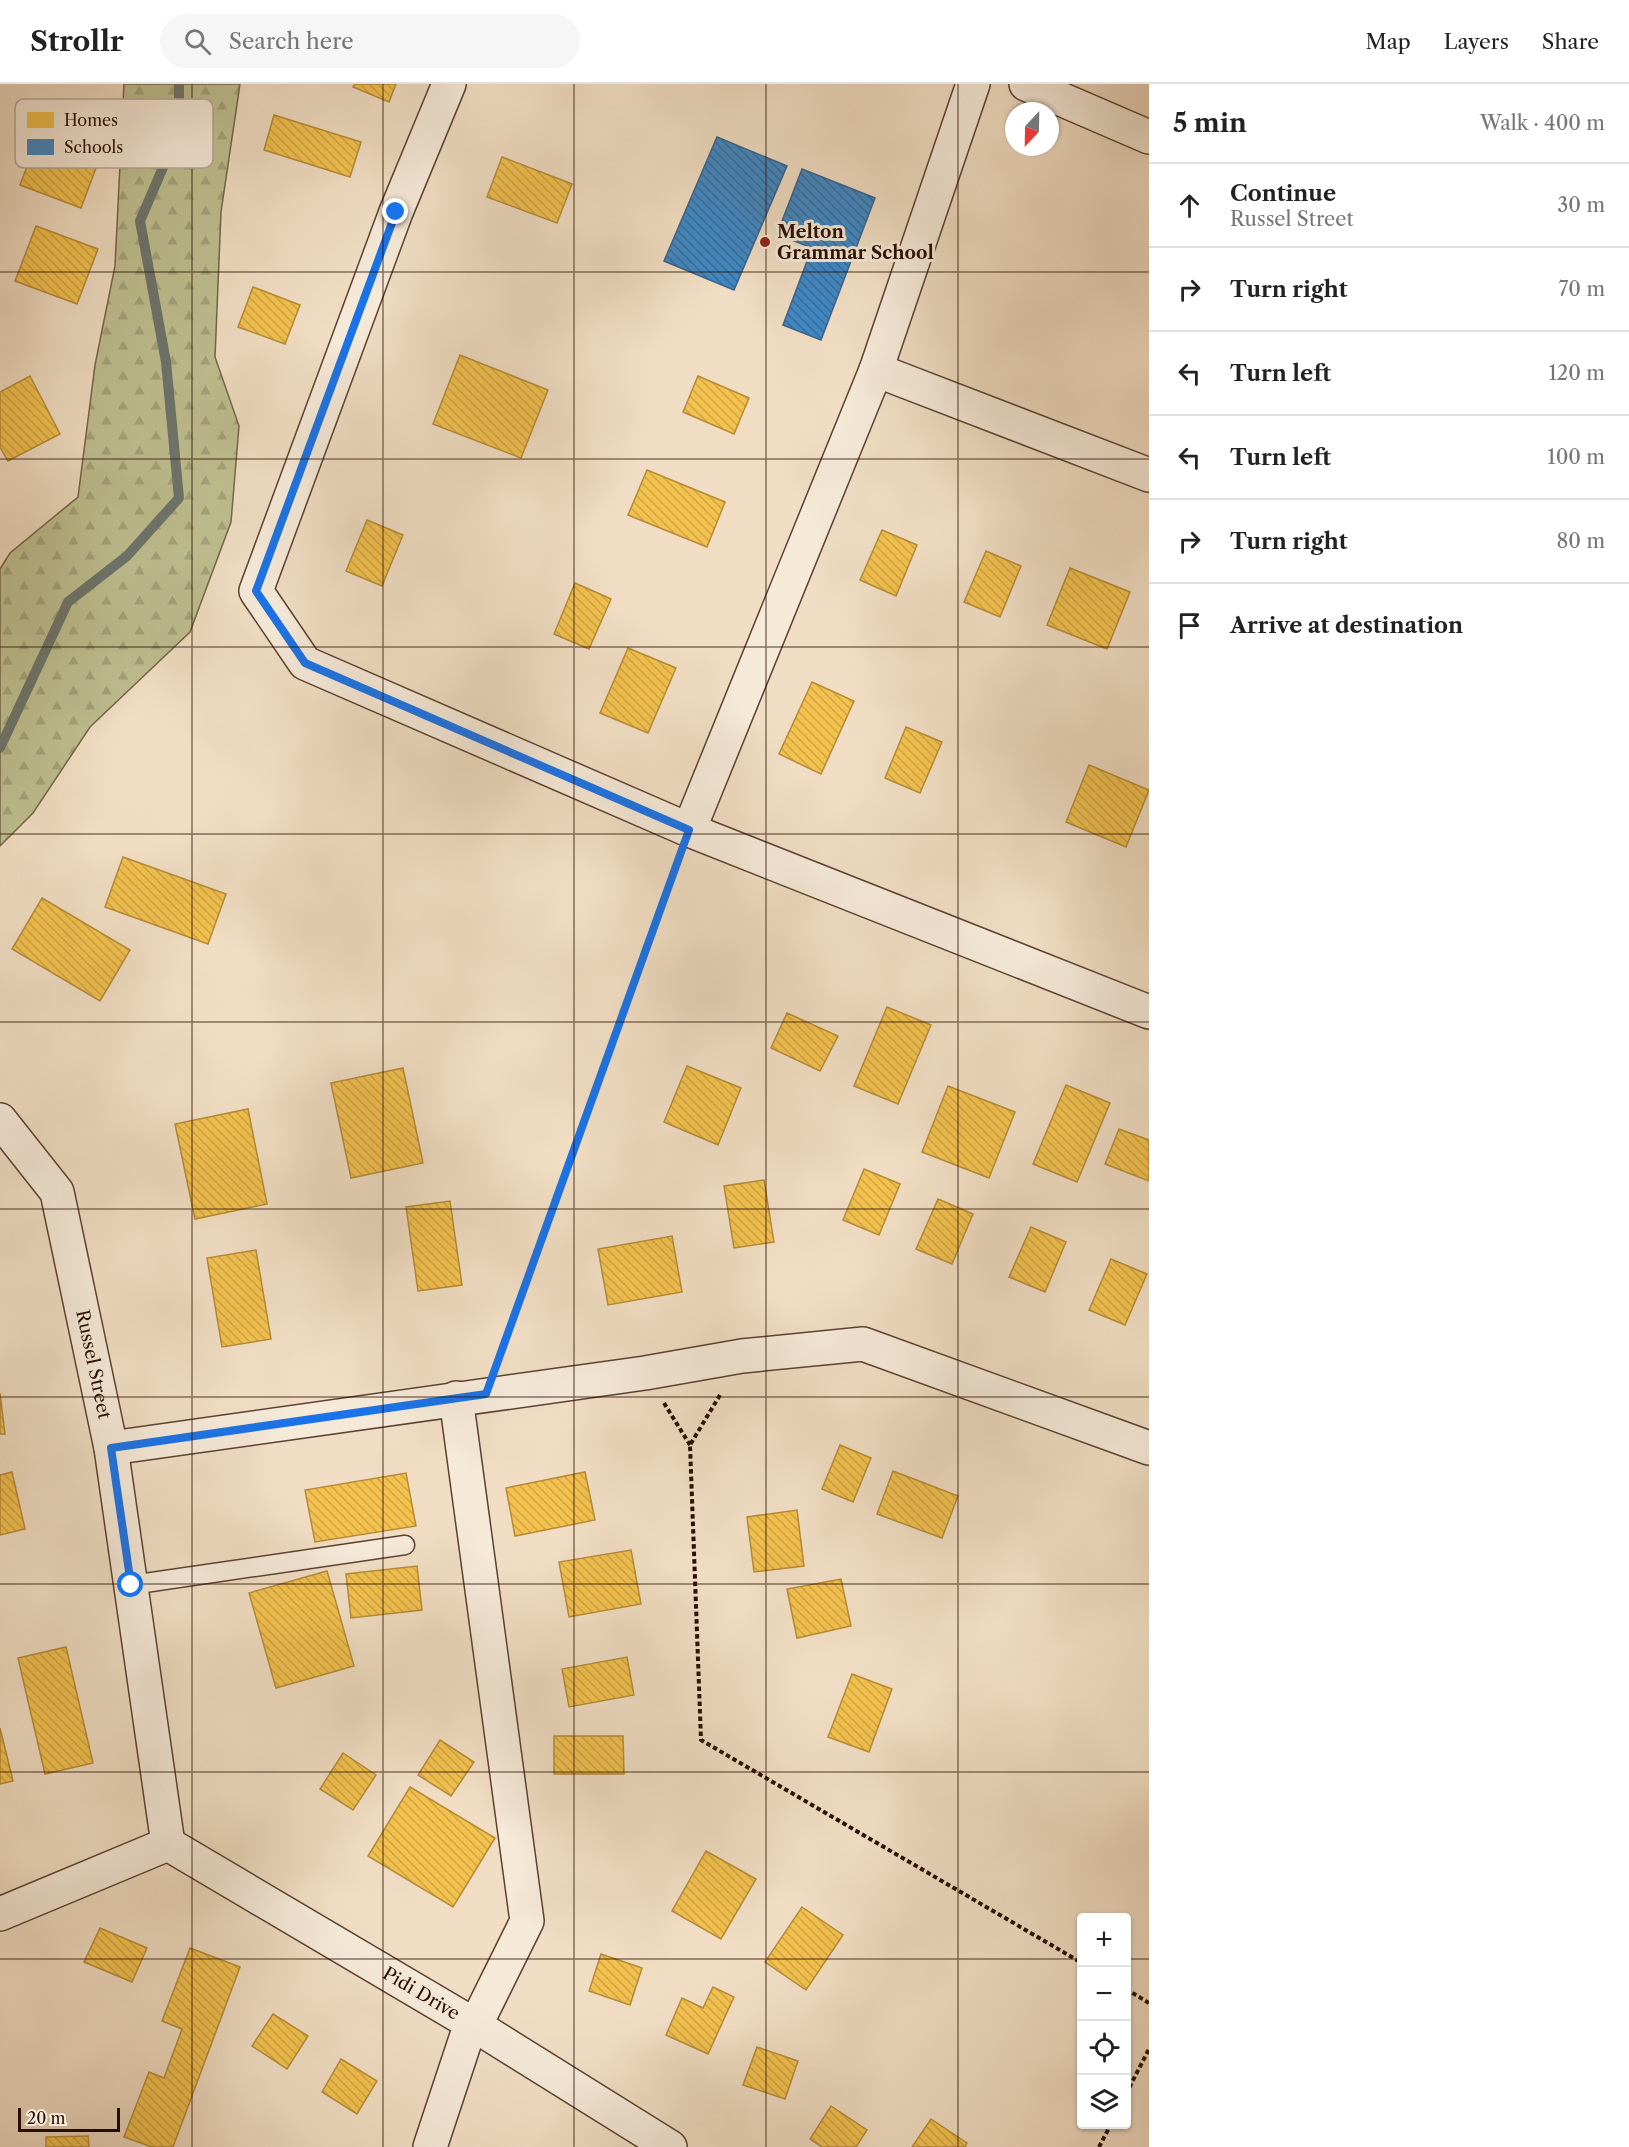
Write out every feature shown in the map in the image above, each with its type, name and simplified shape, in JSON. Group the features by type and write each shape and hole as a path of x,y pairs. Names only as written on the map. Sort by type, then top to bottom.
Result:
{"street":[{"path":"450,84 396,212 256,591 305,663 689,830 1149,1012"},
{"path":"689,830 876,370 973,84"},
{"path":"1026,84 1149,137"},
{"path":"876,370 1149,475"},
{"name":"Russel Street","path":"0,1120 57,1192 111,1448 168,1844"},
{"path":"111,1448 645,1373 742,1356 863,1344 1149,1448"},
{"path":"430,2147 473,2025 527,1921 471,1396"},
{"path":"0,1914 168,1844"},
{"name":"Pidi Drive","path":"168,1844 473,2025 670,2147"}],"lane":[{"path":"131,1585 405,1545"}],"path":[{"path":"471,1396 689,830"},
{"path":"690,1445 742,1356"},
{"path":"645,1373 690,1445 701,1740 1077,1960"},
{"path":"1131,1992 1149,2003"},
{"path":"1131,2084 1149,2049"},
{"path":"1099,2147 1108,2129"}],"green space":[{"path":"124,84 240,84 221,212 215,357 239,426 231,522 190,632 90,727 33,813 0,846 0,569 10,553 78,497 95,365 115,266 120,168 213,168 213,99 123,99"}],"building: Homes":[{"path":"355,84 396,84 389,102 353,87"},
{"path":"274,115 361,142 350,177 264,150"},
{"path":"502,157 572,184 557,223 487,197"},
{"path":"26,168 96,168 81,208 20,185"},
{"path":"36,226 98,249 77,304 15,281"},
{"path":"253,287 300,305 285,344 238,327"},
{"path":"460,355 548,390 521,458 433,424"},
{"path":"30,376 60,434 8,461 0,447 0,392"},
{"path":"698,376 749,398 734,434 683,412"},
{"path":"647,470 725,502 707,547 628,515"},
{"path":"367,520 403,535 382,586 346,571"},
{"path":"882,530 917,545 896,596 860,580"},
{"path":"986,551 1021,566 1000,617 964,602"},
{"path":"1070,568 1130,592 1107,649 1047,625"},
{"path":"575,583 611,599 589,649 554,634"},
{"path":"628,648 676,668 648,733 600,713"},
{"path":"812,682 854,701 821,774 779,754"},
{"path":"906,727 942,742 920,793 885,778"},
{"path":"1089,765 1149,790 1126,847 1066,822"},
{"path":"123,857 226,894 208,944 105,907"},
{"path":"42,898 130,950 100,1001 12,949"},
{"path":"887,1007 931,1025 898,1104 854,1086"},
{"path":"787,1013 838,1036 820,1071 771,1048"},
{"path":"687,1066 741,1088 718,1145 664,1122"},
{"path":"403,1068 423,1163 351,1178 331,1083"},
{"path":"1066,1085 1110,1103 1077,1182 1033,1164"},
{"path":"948,1086 1015,1112 989,1178 922,1152"},
{"path":"248,1109 267,1204 195,1219 175,1124"},
{"path":"1119,1129 1149,1140 1149,1181 1105,1164"},
{"path":"864,1169 900,1184 879,1235 843,1220"},
{"path":"764,1180 774,1242 734,1248 724,1186"},
{"path":"938,1199 973,1214 952,1264 916,1249"},
{"path":"450,1201 462,1285 418,1291 406,1207"},
{"path":"1031,1227 1066,1242 1045,1292 1009,1277"},
{"path":"672,1236 682,1292 608,1305 598,1249"},
{"path":"256,1250 271,1339 222,1347 207,1258"},
{"path":"1111,1259 1147,1274 1125,1325 1089,1310"},
{"path":"0,1393 5,1434 0,1434"},
{"path":"840,1445 871,1458 853,1502 822,1489"},
{"path":"893,1471 958,1496 942,1538 877,1514"},
{"path":"12,1472 25,1529 0,1535 0,1475"},
{"path":"585,1472 595,1520 515,1536 506,1488"},
{"path":"406,1473 416,1526 315,1542 305,1490"},
{"path":"797,1510 804,1566 754,1572 747,1517"},
{"path":"631,1550 641,1604 569,1617 559,1562"},
{"path":"417,1566 422,1610 351,1618 346,1574"},
{"path":"327,1571 354,1666 276,1688 249,1593"},
{"path":"841,1579 851,1626 797,1638 787,1589"},
{"path":"66,1647 93,1763 45,1774 18,1658"},
{"path":"627,1657 634,1695 569,1707 562,1669"},
{"path":"852,1674 892,1689 869,1752 828,1737"},
{"path":"0,1728 13,1781 0,1784"},
{"path":"554,1736 623,1736 624,1774 554,1774"},
{"path":"440,1740 474,1762 451,1796 418,1775"},
{"path":"343,1753 376,1775 353,1810 320,1789"},
{"path":"410,1787 495,1838 453,1907 368,1856"},
{"path":"706,1851 756,1879 721,1939 672,1911"},
{"path":"802,1907 843,1935 806,1990 765,1962"},
{"path":"100,1928 147,1948 132,1982 84,1962"},
{"path":"190,1948 240,1967 173,2147 152,2147 124,2137 149,2072 164,2078 182,2029 162,2021"},
{"path":"601,1954 642,1968 630,2005 589,1991"},
{"path":"713,1987 734,1997 708,2054 666,2035 682,1998 703,2008"},
{"path":"273,2014 308,2036 287,2069 252,2046"},
{"path":"757,2047 798,2061 785,2099 743,2085"},
{"path":"341,2059 377,2081 357,2114 322,2092"},
{"path":"831,2106 867,2130 856,2147 822,2147 810,2139"},
{"path":"931,2119 967,2143 965,2147 912,2147"},
{"path":"88,2136 89,2147 46,2147 46,2137"}],"building: Schools":[{"path":"717,137 787,166 734,290 664,261"},
{"path":"802,169 875,198 821,340 783,325 812,248 777,234"}],"waterway":[{"path":"179,84 179,99"},
{"path":"0,748 68,602 127,556 179,498 166,362 140,221 163,168"}],"place":[{"name":"Melton Grammar School","path":"765,242"}],"route":[{"path":"131,1585 111,1448 486,1394 689,830 305,663 256,591 396,212"}]}
